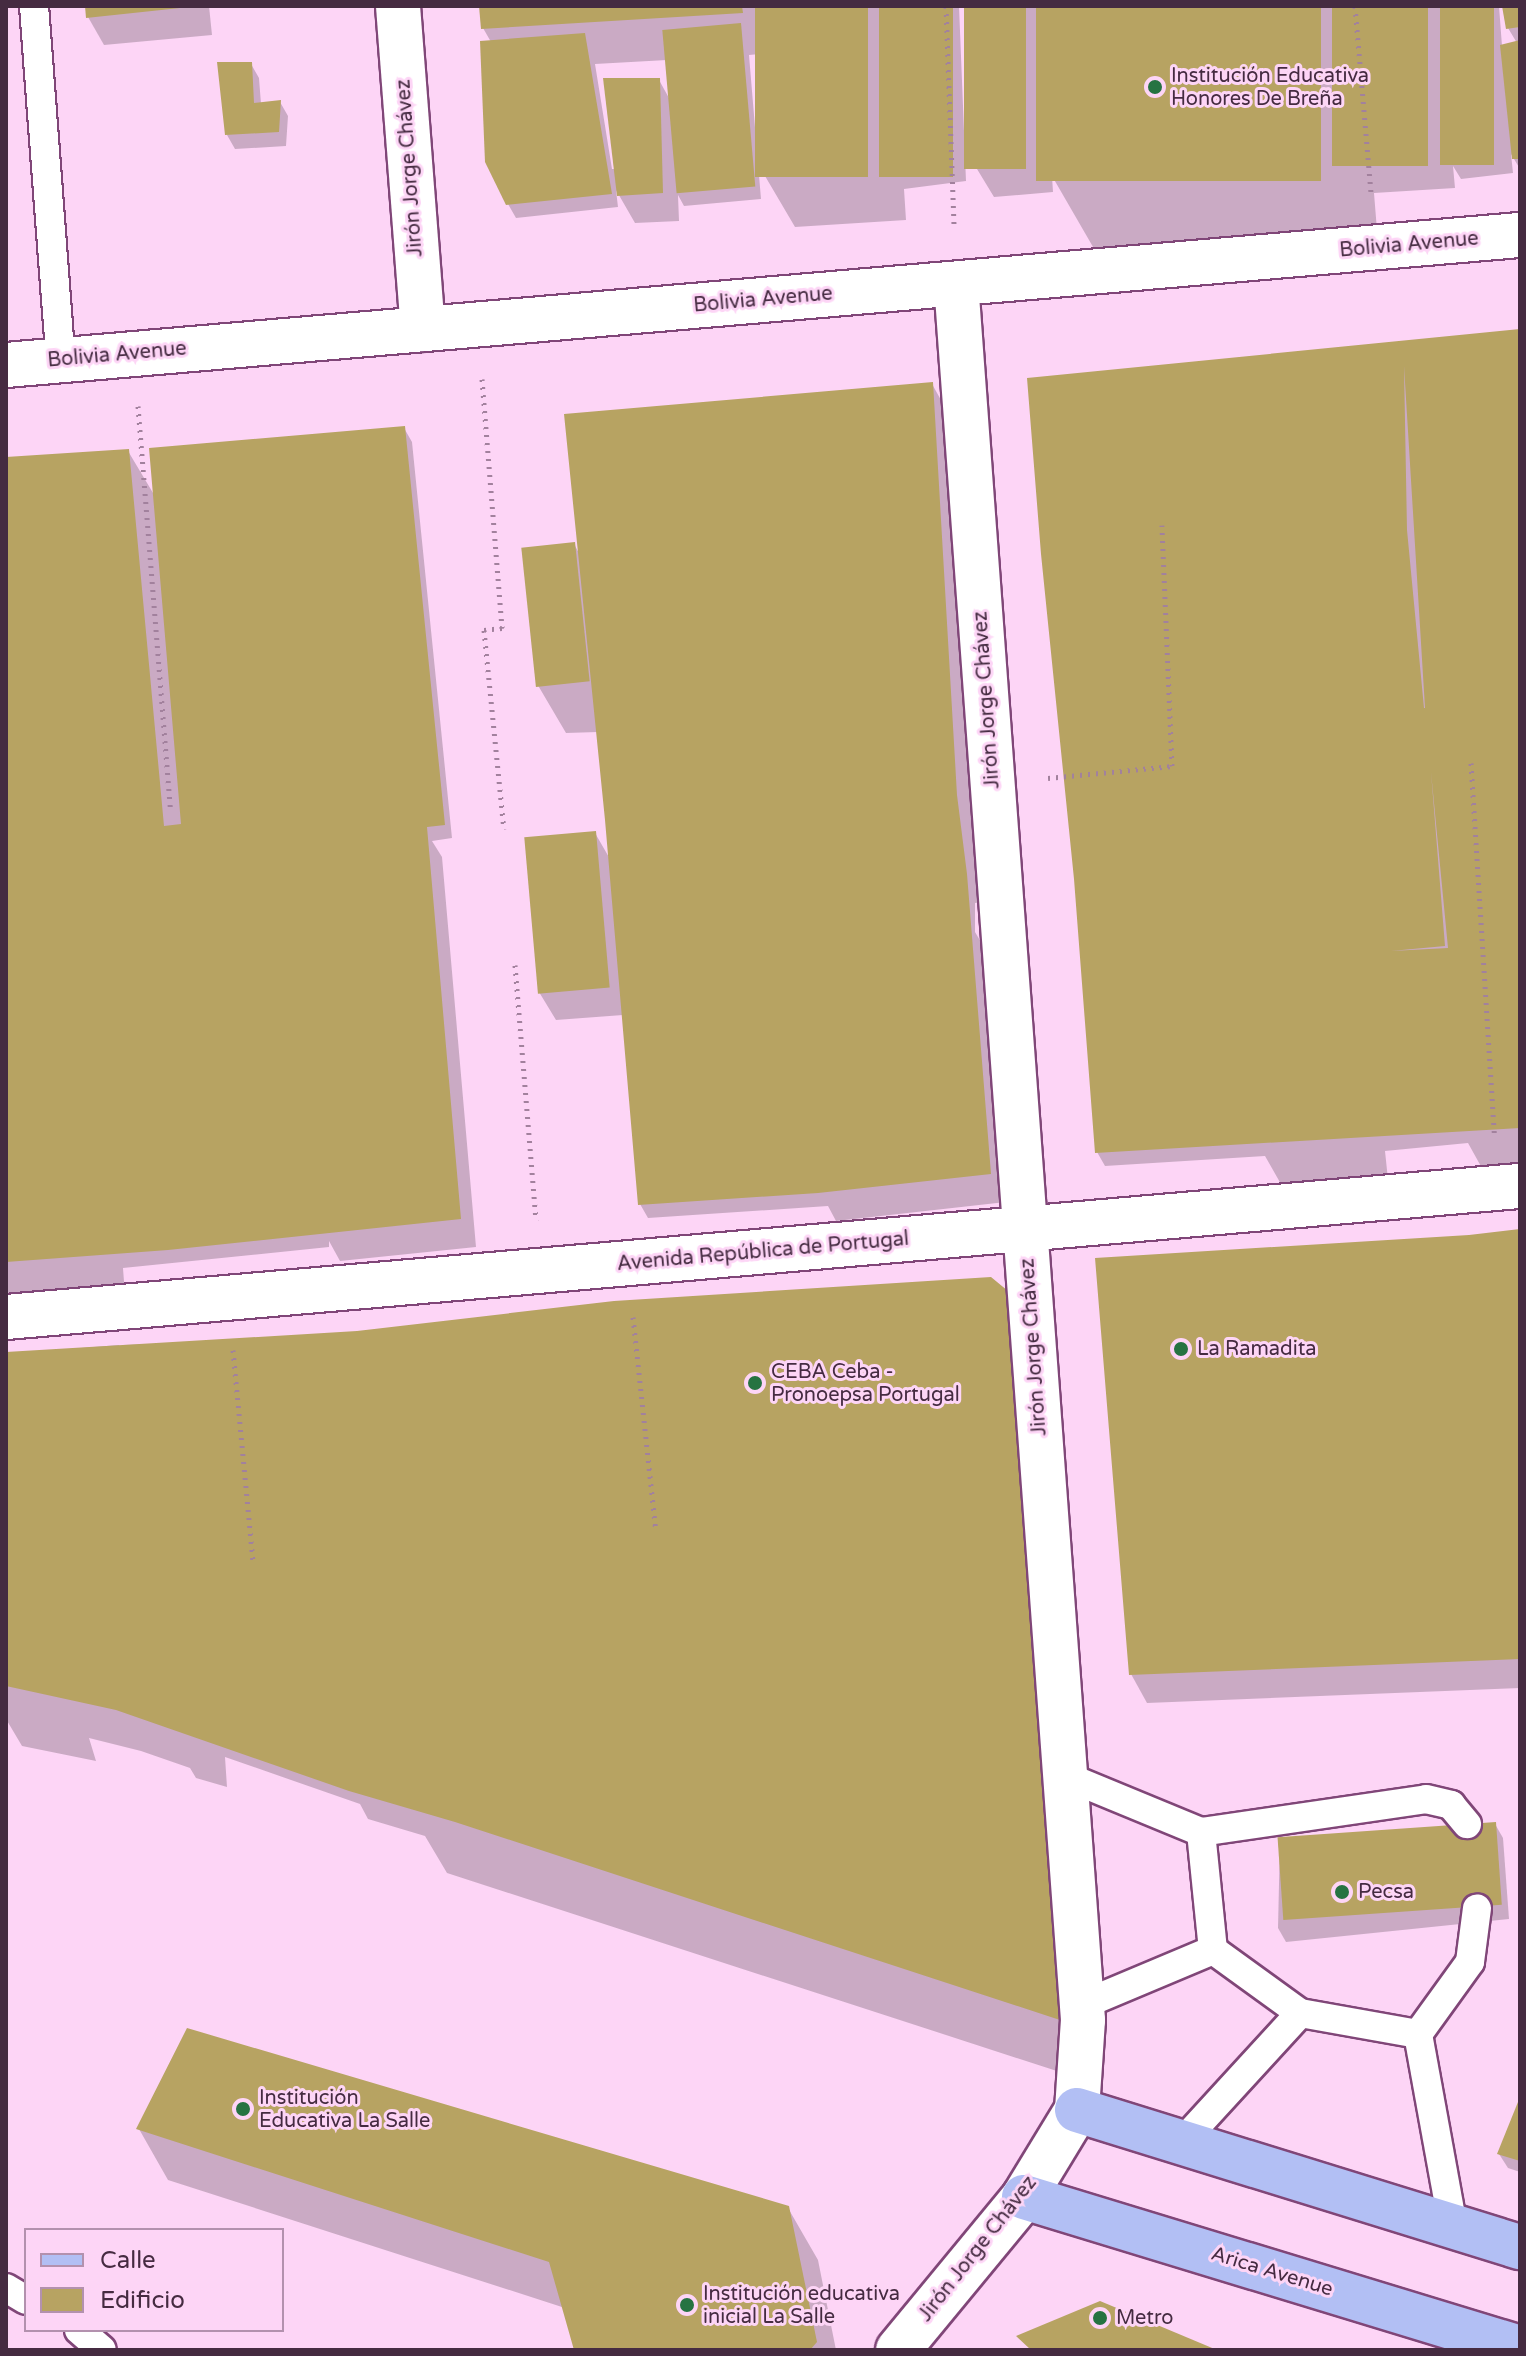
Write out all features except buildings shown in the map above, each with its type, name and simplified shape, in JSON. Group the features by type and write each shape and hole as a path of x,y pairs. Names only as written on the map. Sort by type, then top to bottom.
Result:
{"main road":[{"path":"1077,2110 1520,2247"},
{"name":"Arica Avenue","path":"1024,2197 1520,2348"}],"street":[{"name":"Jirón Jorge Chávez","path":"398,6 423,329"},
{"name":"Bolivia Avenue","path":"6,365 1520,235"},
{"name":"Jirón Jorge Chávez","path":"903,2348 1024,2197 1077,2110 1082,2005 956,284"},
{"name":"Avenida República de Portugal","path":"6,1317 1509,1187"}],"lane":[{"path":"34,6 61,361"},
{"path":"1065,1776 1201,1832 1426,1799 1451,1805 1467,1824"},
{"path":"1201,1832 1213,1950 1300,2013 1418,2034"},
{"path":"1453,2226 1418,2034 1470,1962 1477,1908"},
{"path":"1082,2005 1213,1950"},
{"path":"1182,2142 1300,2013"},
{"path":"6,2288 24,2299"},
{"path":"81,2332 102,2350"}],"path":[{"path":"946,6 956,284"},
{"path":"1355,6 1375,248"},
{"path":"477,324 502,628 484,630 504,829"},
{"path":"133,354 171,812"},
{"path":"993,783 1172,766 1162,525"},
{"path":"1471,763 1509,1187"},
{"path":"515,965 541,1271"},
{"path":"628,1263 656,1531"},
{"path":"229,1298 253,1560"}],"place":[{"name":"Institución Educativa Honores De Breña","path":"1155,87"},
{"name":"La Ramadita","path":"1181,1349"},
{"name":"CEBA Ceba - Pronoepsa Portugal","path":"755,1383"},
{"name":"Pecsa","path":"1342,1892"},
{"name":"Institución Educativa La Salle","path":"243,2109"},
{"name":"Institución educativa inicial La Salle","path":"687,2305"},
{"name":"Metro","path":"1100,2318"}]}
